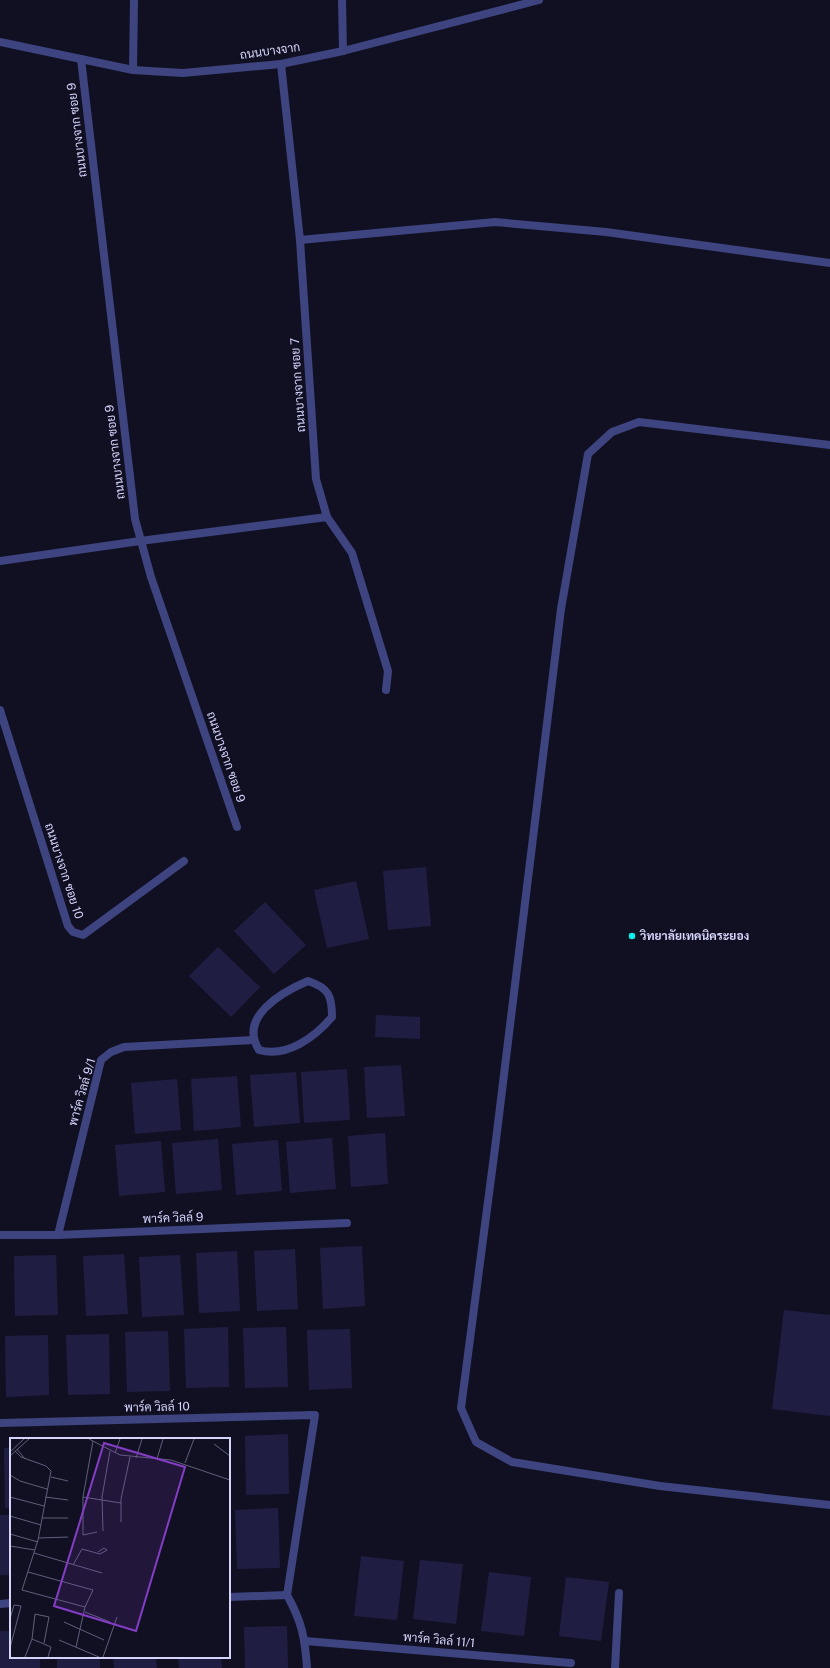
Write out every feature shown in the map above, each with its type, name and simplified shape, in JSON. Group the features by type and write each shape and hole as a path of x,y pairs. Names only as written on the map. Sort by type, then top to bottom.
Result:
{"street":[{"path":"133,70 134,0"},
{"path":"342,0 343,51"},
{"name":"ถนนบางจาก","path":"0,42 133,70 184,73 281,64 343,51 539,0"},
{"name":"ถนนบางจาก ซอย 9","path":"81,59 135,519 151,577 237,828"},
{"name":"ถนนบางจาก ซอย 7","path":"281,64 300,240 316,479 327,517 352,552 388,671 386,690"},
{"path":"300,240 495,222 606,232 830,263"},
{"path":"830,445 638,422 612,432 588,454 561,609 495,1148 461,1408 476,1442 512,1462 660,1486 830,1506"},
{"path":"0,561 140,540 327,517"},
{"name":"ถนนบางจาก ซอย 10","path":"0,710 68,926 73,932 83,935 184,861"},
{"path":"308,981 320,985 329,994 332,1003 332,1017 325,1026 303,1043 282,1051 266,1052 259,1050 253,1040 253,1028 259,1014 294,987 308,981"},
{"name":"พาร์ค วิลล์ 9/1","path":"58,1235 101,1060 111,1052 124,1048 253,1040"},
{"name":"พาร์ค วิลล์ 9","path":"0,1234 58,1235 347,1223"},
{"name":"พาร์ค วิลล์ 10","path":"0,1423 315,1415 288,1595"},
{"path":"615,1668 619,1593"},
{"path":"230,1597 288,1595 296,1611 306,1641 307,1668"},
{"path":"0,1604 10,1603"},
{"name":"พาร์ค วิลล์ 11/1","path":"306,1641 571,1663"}],"building":[{"path":"426,867 431,926 388,930 383,871"},
{"path":"356,881 369,939 327,948 314,890"},
{"path":"265,902 306,945 274,974 234,931"},
{"path":"218,947 260,987 231,1017 189,976"},
{"path":"376,1015 420,1017 420,1039 375,1037"},
{"path":"401,1065 405,1116 367,1118 364,1067"},
{"path":"347,1069 350,1120 304,1123 301,1072"},
{"path":"296,1072 300,1123 254,1127 250,1075"},
{"path":"237,1076 241,1127 194,1131 191,1079"},
{"path":"177,1079 181,1130 135,1134 131,1083"},
{"path":"385,1133 388,1184 351,1187 348,1136"},
{"path":"332,1138 336,1189 290,1193 286,1142"},
{"path":"218,1139 222,1190 176,1194 172,1143"},
{"path":"278,1140 282,1191 236,1195 232,1144"},
{"path":"161,1141 165,1192 119,1196 115,1145"},
{"path":"362,1246 365,1306 323,1309 320,1248"},
{"path":"295,1249 298,1309 257,1311 254,1251"},
{"path":"237,1251 240,1311 199,1313 196,1253"},
{"path":"124,1254 128,1314 86,1316 83,1256"},
{"path":"56,1255 58,1315 15,1316 14,1256"},
{"path":"180,1255 184,1315 142,1317 139,1257"},
{"path":"784,1310 830,1315 830,1416 772,1409"},
{"path":"228,1327 229,1387 186,1388 184,1329"},
{"path":"286,1327 288,1387 245,1388 243,1328"},
{"path":"350,1329 352,1388 309,1390 307,1330"},
{"path":"168,1331 170,1391 127,1392 125,1332"},
{"path":"109,1334 110,1394 68,1395 66,1335"},
{"path":"48,1335 49,1395 6,1397 5,1336"},
{"path":"288,1434 289,1494 246,1495 245,1436"},
{"path":"4,1448 10,1448 10,1508 5,1508"},
{"path":"278,1508 280,1568 237,1569 235,1510"},
{"path":"0,1515 10,1515 10,1575 0,1575"},
{"path":"361,1556 404,1561 397,1620 354,1616"},
{"path":"420,1560 463,1564 456,1624 413,1619"},
{"path":"489,1572 531,1577 524,1636 481,1631"},
{"path":"566,1577 609,1582 601,1641 559,1636"},
{"path":"287,1626 288,1668 245,1668 244,1627"},
{"path":"0,1631 10,1631 10,1658 40,1658 40,1668 0,1668"},
{"path":"57,1658 100,1658 100,1668 57,1668"},
{"path":"113,1658 156,1658 157,1668 114,1668"},
{"path":"178,1658 221,1658 222,1668 179,1668"}],"place":[{"name":"วิทยาลัยเทคนิคระยอง","path":"632,936"}]}
